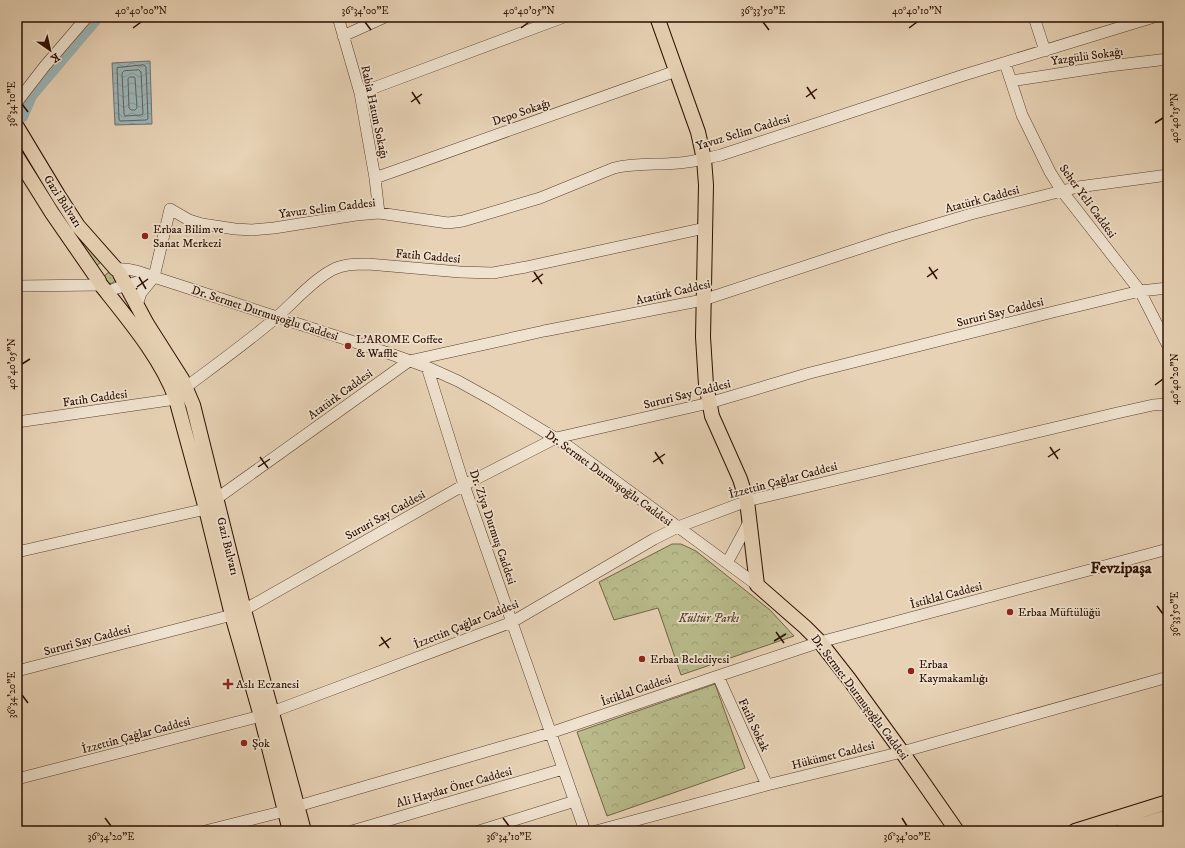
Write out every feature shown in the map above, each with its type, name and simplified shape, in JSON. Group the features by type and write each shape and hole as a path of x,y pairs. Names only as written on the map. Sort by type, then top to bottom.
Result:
{"main road":[{"path":"657,17 698,132 704,159 706,185 703,300 706,385 712,416 740,479 747,501 757,585"},
{"name":"Gazi Bulvarı","path":"17,127 112,281 137,332 160,365 172,387 211,504"},
{"name":"Gazi Bulvarı","path":"18,161 52,213 112,281 137,305 186,386 194,410 211,504 238,613 267,714 291,808 304,831"},
{"name":"Dr. Sermet Durmuşoğlu Caddesi","path":"757,585 820,642 902,752 957,831"},
{"path":"1075,831 1168,802"},
{"name":"Gazi Bulvarı","path":"290,831 291,808"},
{"path":"1122,831 1168,817"}],"street":[{"path":"17,102 44,67 87,17"},
{"name":"Rabia Hatun Sokağı","path":"338,17 360,93 375,178 379,213"},
{"path":"343,36 385,17"},
{"path":"360,93 564,17"},
{"path":"1034,17 1044,51"},
{"name":"Yavuz Selim Caddesi","path":"154,277 170,209 189,220 202,224 247,230 274,228 356,215 379,213 448,223 463,221 540,198 614,168 626,165 678,163 721,155 788,132 1154,17"},
{"name":"Yazgülü Sokağı","path":"1011,81 1109,66 1168,59"},
{"name":"Seher Yeli Caddesi","path":"1005,63 1022,115 1041,156 1062,191 1140,291 1168,346"},
{"name":"Depo Sokağı","path":"375,178 676,71"},
{"name":"Atatürk Caddesi","path":"17,552 211,504 409,360 544,331 703,300 891,238 971,214 1062,191 1102,183 1168,175"},
{"name":"Fatih Caddesi","path":"186,386 277,317 321,278 337,268 346,265 368,264 460,272 500,272 705,228"},
{"name":"Dr. Sermet Durmuşoğlu Caddesi","path":"112,281 126,268 134,270 409,360 453,378 556,438 757,585"},
{"path":"17,286 112,281 154,277"},
{"path":"137,305 141,293 154,277"},
{"name":"Sururi Say Caddesi","path":"17,671 238,613 464,485 556,438 709,403 818,371 1140,291 1168,288"},
{"name":"Dr. Ziya Durmuş Caddesi","path":"426,366 464,485 585,831"},
{"name":"Fatih Caddesi","path":"17,422 176,399"},
{"name":"İzzettin Çağlar Caddesi","path":"17,779 267,714 512,622 654,539 678,527 747,501 1117,413 1153,405 1168,404"},
{"path":"727,563 750,522"},
{"name":"İstiklal Caddesi","path":"206,831 550,733 820,642 1168,550"},
{"name":"Fatih Sokak","path":"718,676 767,785"},
{"name":"Hükümet Caddesi","path":"596,831 767,785 902,752 1168,678"},
{"name":"Ali Haydar Öner Caddesi","path":"352,831 563,769"},
{"path":"479,831 575,801"}],"green space":[{"path":"17,140 85,244 101,262 95,267 40,183 17,143"},
{"path":"110,272 114,274 116,278 114,282 110,284 106,282 104,278 106,274"},
{"name":"Kültür Parkı","path":"672,544 681,544 696,551 770,610 794,636 681,675 658,608 614,620 599,582"},
{"path":"715,684 745,768 607,816 577,732"}],"water":[{"path":"150,61 152,124 115,125 112,63"}],"waterway":[{"path":"23,117 32,96 99,17"}],"place":[{"name":"Erbaa Bilim ve Sanat Merkezi","path":"145,236"},
{"name":"L'AROME Coffee & Waffle","path":"348,346"},
{"name":"Erbaa Müftülüğü","path":"1010,612"},
{"name":"Erbaa Belediyesi","path":"642,659"},
{"name":"Erbaa Kaymakamlığı","path":"911,671"},
{"name":"Aslı Eczanesi","path":"228,684"},
{"name":"Şok","path":"244,743"}],"district":[{"name":"Fevzipaşa","path":"1121,567"}]}
